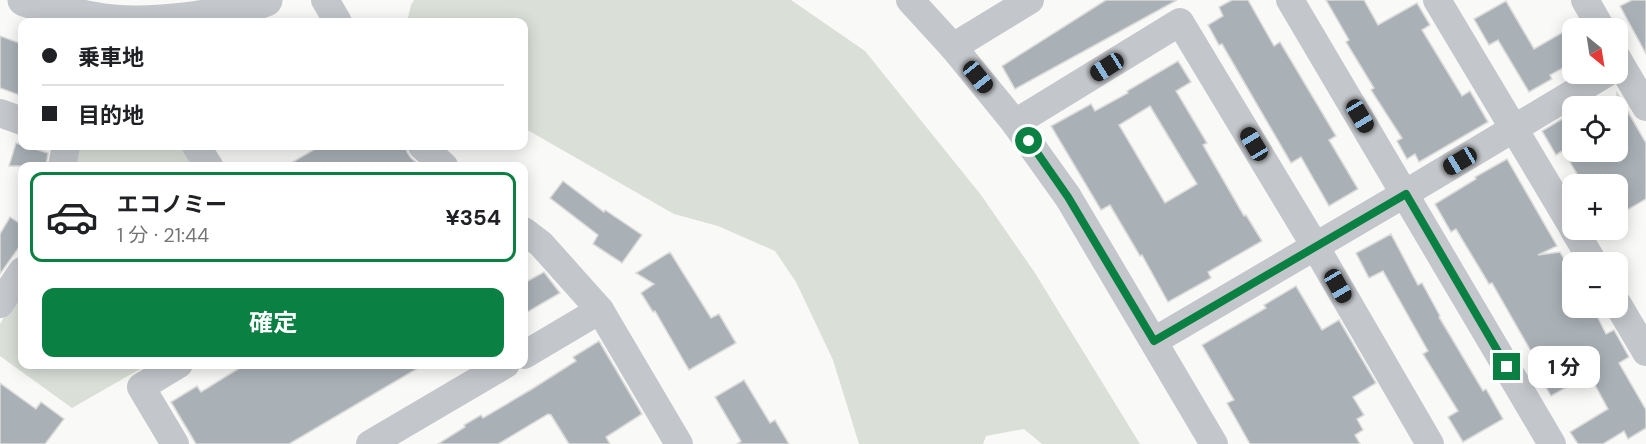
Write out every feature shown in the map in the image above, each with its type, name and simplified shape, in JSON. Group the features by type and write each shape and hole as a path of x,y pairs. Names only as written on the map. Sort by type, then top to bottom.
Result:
{"street":[{"path":"24,0 90,18"},
{"path":"196,18 243,9 266,0"},
{"path":"325,0 336,18"},
{"path":"910,0 953,47 1016,123 1068,197 1214,444"},
{"path":"953,47 1030,0"},
{"path":"1290,0 1552,444"},
{"path":"1437,0 1562,209"},
{"path":"1585,0 1595,18"},
{"path":"1016,123 1180,22 1315,246 1430,444"},
{"path":"1628,83 1646,107"},
{"path":"1154,341 1406,194 1585,84"},
{"path":"0,113 18,120"},
{"path":"426,150 440,162"},
{"path":"528,234 541,244 600,310 679,444"},
{"path":"0,304 18,277"},
{"path":"528,353 600,310"},
{"path":"1626,318 1646,352"},
{"path":"171,369 141,387 175,444"},
{"path":"370,444 498,369"}],"shaded area":[{"path":"414,0 791,0 865,51 981,195 1035,273 1140,444 1042,444 1024,429 986,436 983,444 859,444 833,360 796,282 775,251 718,226 674,214 528,130 528,18 408,18"},
{"path":"78,150 183,150 190,162 74,162"},
{"path":"18,292 18,369 0,356 0,324"},
{"path":"18,369 140,369 72,408"}],"building":[{"path":"1106,0 1177,0 1015,89 1002,66"},
{"path":"1232,0 1248,0 1274,46 1280,42 1336,136 1329,140 1358,189 1329,206 1301,157 1291,163 1222,44 1219,45 1208,25 1223,16 1219,7"},
{"path":"1326,0 1364,0 1378,25 1417,3 1430,25 1422,30 1462,96 1470,91 1488,122 1419,162 1415,154 1407,159 1397,141 1402,138 1371,90 1374,88 1346,42 1349,40"},
{"path":"1632,0 1646,0 1646,54 1628,18 1620,6"},
{"path":"1506,1 1534,49 1562,33 1562,68 1550,75 1552,79 1529,92 1498,40 1489,45 1474,19"},
{"path":"0,36 18,43 18,95 0,88"},
{"path":"1178,61 1191,82 1176,91 1207,143 1203,145 1244,216 1246,215 1262,241 1208,272 1211,278 1168,302 1142,255 1140,256 1110,205 1101,210 1051,126 1091,104 1095,111 1128,93 1127,91","holes":["1150,106 1197,184 1165,203 1119,125"]},
{"path":"1628,112 1646,143 1646,199 1628,210 1628,174 1577,174 1570,162 1628,162"},
{"path":"1562,119 1562,151 1556,155 1542,131"},
{"path":"16,143 18,150 38,150 48,153 47,162 18,162 18,166 9,166"},
{"path":"313,150 407,150 416,162 293,162"},
{"path":"1507,159 1557,246 1538,255 1560,252 1562,256 1562,318 1598,318 1606,334 1614,330 1629,357 1619,363 1646,410 1646,428 1628,439 1624,431 1603,444 1578,444 1570,432 1608,409 1589,374 1551,396 1536,370 1540,367 1492,283 1489,284 1456,229 1451,232 1435,204 1476,179 1475,177"},
{"path":"563,181 604,212 605,210 642,235 622,263 593,244 598,235 550,198"},
{"path":"10,217 18,222 18,249 0,274 0,234"},
{"path":"1391,234 1418,285 1422,283 1439,317 1483,391 1486,389 1503,419 1463,442 1448,417 1458,411 1423,354 1428,351 1383,271 1369,278 1356,253"},
{"path":"670,252 711,318 719,314 736,343 689,370 655,311 653,312 641,293 654,284 636,273"},
{"path":"544,272 560,293 528,312 528,281"},
{"path":"1296,286 1322,330 1339,320 1376,383 1353,397 1364,415 1357,419 1363,430 1355,435 1360,444 1250,444 1227,403 1234,400 1202,345 1266,308 1264,305"},
{"path":"599,341 642,414 606,437 610,444 569,444 551,415 548,414 498,444 438,444 465,427 464,425 481,415 483,418 576,361 573,357"},
{"path":"238,369 416,369 289,444 196,444 171,402 197,386 201,392"},
{"path":"744,380 770,423 775,420 789,444 737,444 741,441 715,397"},
{"path":"0,383 36,409 41,402 64,419 45,444 0,444"}],"route":[{"path":"1029,141 1068,197 1154,341 1406,194 1507,367"}]}
